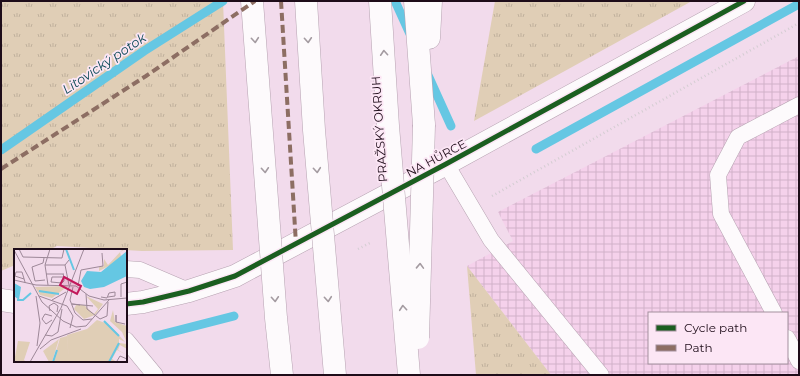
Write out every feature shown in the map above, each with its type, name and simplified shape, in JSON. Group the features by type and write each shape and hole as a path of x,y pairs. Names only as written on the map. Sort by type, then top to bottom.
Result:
{"main road":[{"path":"252,1 276,318 282,375"},
{"path":"306,1 315,138 335,375"},
{"name":"PRAŽSKÝ OKRUH","path":"380,1 388,126 409,375"},
{"path":"415,1 424,125"},
{"path":"417,375 424,125 431,1"},
{"name":"NA HŮRCE","path":"127,304 143,302 189,291 235,276 446,164 744,1"},
{"path":"1,300 14,302"}],"lane":[{"path":"773,312 721,214 718,175 738,138 799,105"},
{"path":"446,164 492,240 601,375"},
{"path":"127,269 140,270 189,291"},
{"path":"1,297 14,291"},
{"path":"788,340 799,361"},
{"path":"127,341 155,375"}],"path":[{"path":"472,207 799,23"}],"shaded area":[{"path":"799,56 799,375 551,375 467,266 513,241 498,212"}],"green space":[{"path":"1,1 223,1 233,250 142,251 57,246 51,249 14,249 14,265 1,271"},
{"path":"495,1 692,1 474,121"},
{"path":"467,266 551,375 476,375"}],"waterway":[{"name":"Litovický potok","path":"1,150 144,51 223,1"},
{"path":"395,1 410,34"},
{"path":"536,149 799,4"},
{"path":"427,73 451,126"},
{"path":"156,336 234,316"}],"marked path":[{"path":"1,169 146,76 255,1"},
{"path":"281,1 296,244"}],"cycle path":[{"path":"127,304 143,302 189,291 235,276 446,164 744,1"}]}
